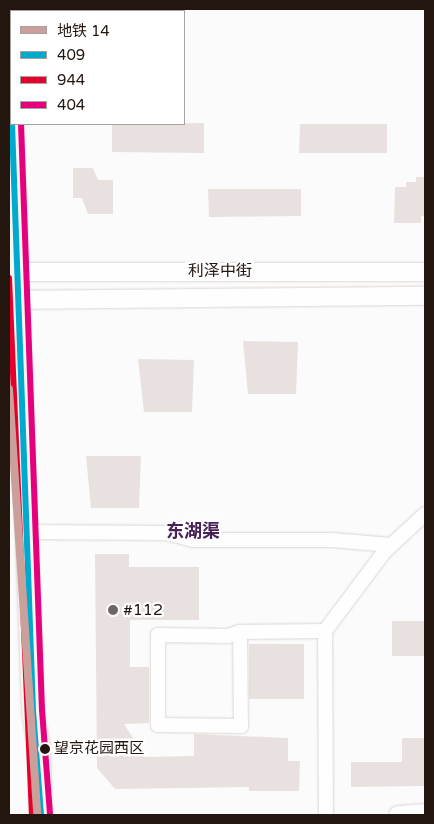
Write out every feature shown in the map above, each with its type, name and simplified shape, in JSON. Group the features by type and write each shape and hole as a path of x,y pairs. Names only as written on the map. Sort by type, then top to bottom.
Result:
{"main road":[{"path":"12,125 13,300 41,815"}],"street":[{"name":"利泽中街","path":"12,272 425,272"},
{"name":"利泽中街","path":"13,300 425,296"},
{"path":"326,815 325,631 391,545 425,514"},
{"path":"27,532 167,533 193,540 332,540 391,545"},
{"path":"240,632 241,726 158,726 158,635 240,632 325,631"},
{"path":"398,815 425,813"}],"building":[{"path":"185,123 204,123 204,153 112,152 112,125 185,125"},
{"path":"300,124 387,124 387,153 299,153"},
{"path":"73,168 93,168 98,180 113,180 113,214 88,214 82,198 73,198"},
{"path":"416,177 425,177 425,216 421,216 421,223 394,223 395,187 406,187 406,182 416,182"},
{"path":"208,189 301,189 301,216 209,217"},
{"path":"243,341 298,342 296,394 248,394"},
{"path":"138,359 194,360 192,412 144,412"},
{"path":"86,456 141,456 139,508 91,508"},
{"path":"95,554 129,554 129,567 199,567 199,620 130,620 130,667 149,667 149,723 124,724 145,757 194,756 194,734 288,738 288,761 300,761 299,791 249,791 249,787 115,789 97,768"},
{"path":"392,621 425,621 425,656 392,656"},
{"path":"249,644 304,644 304,699 249,699"},
{"path":"402,738 425,738 425,786 351,787 351,762 402,762"}],"metro line":[{"name":"14","path":"9,389 37,815"}],"transit line":[{"name":"409","path":"12,125 33,711 41,815"},
{"name":"404","path":"21,125 42,710 50,815"},
{"name":"944","path":"9,278 32,815"}],"place":[{"name":"#112","path":"113,610"},
{"name":"望京花园西区","path":"45,749"}],"district":[{"name":"东湖渠","path":"193,531"}]}
